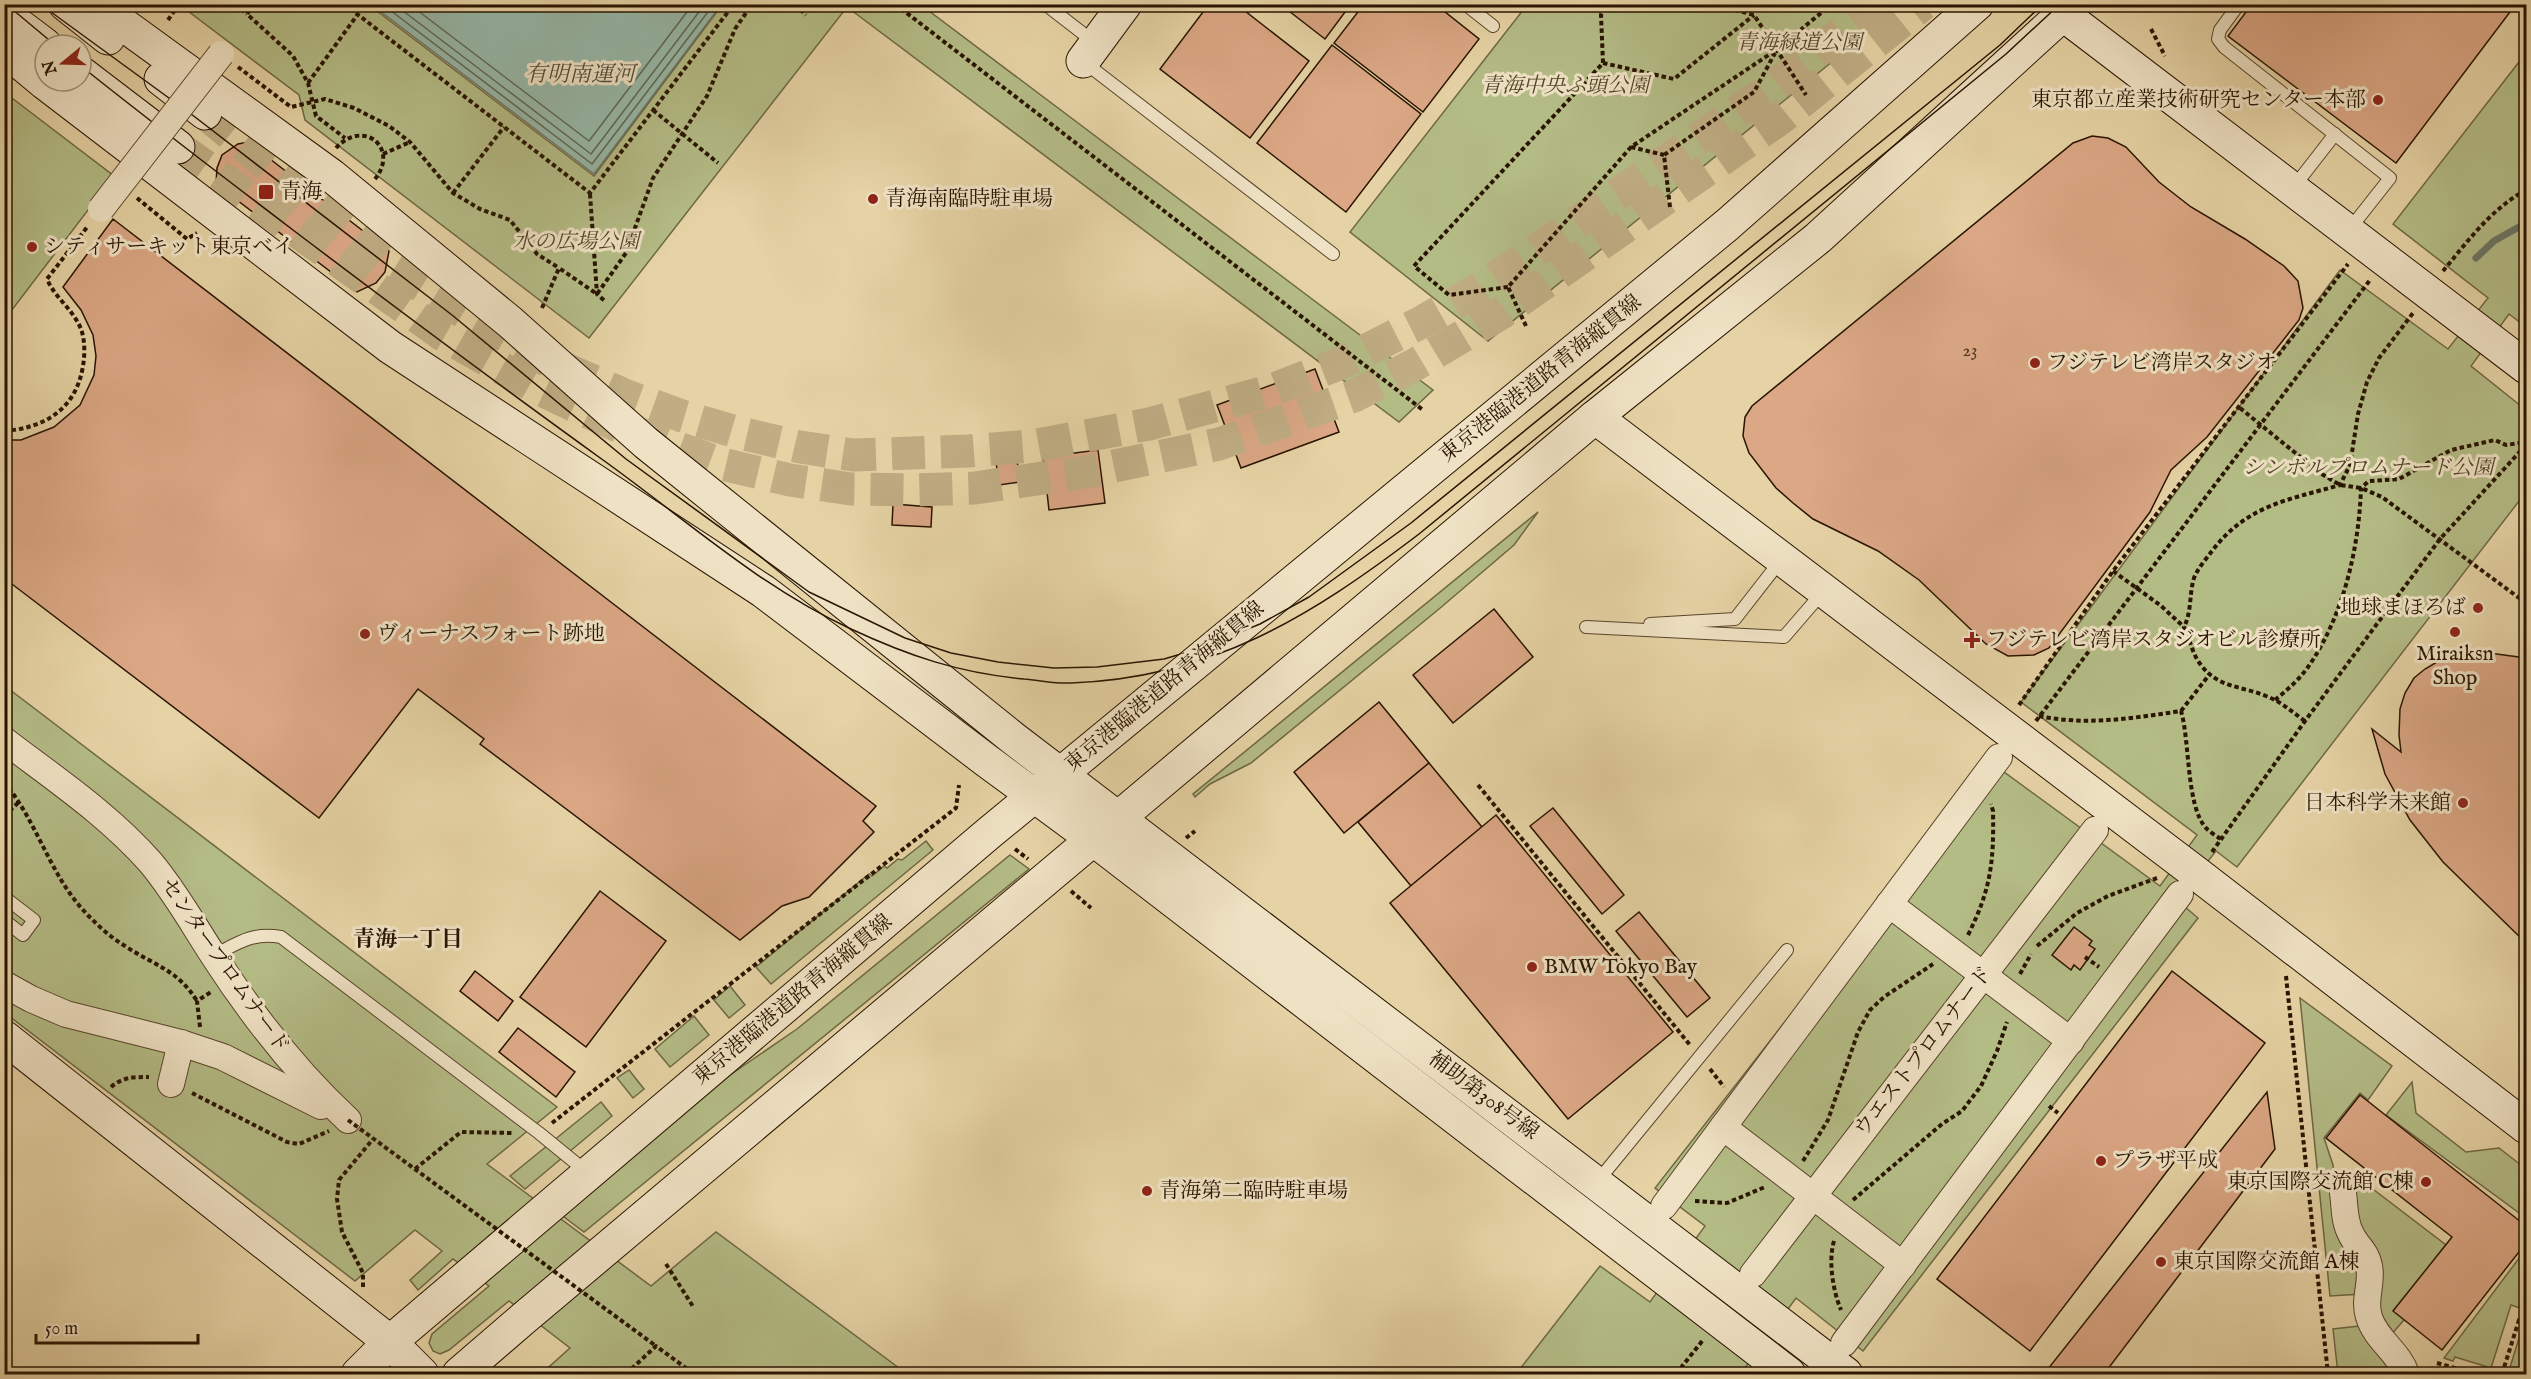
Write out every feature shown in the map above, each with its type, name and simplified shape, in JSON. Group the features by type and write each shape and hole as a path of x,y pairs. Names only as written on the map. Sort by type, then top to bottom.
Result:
{"street":[{"path":"65,4 205,113"},
{"name":"補助第308号線","path":"95,4 332,176 510,322 645,443 1061,774 1596,1183 1848,1349"},
{"path":"1089,52 1125,4"},
{"name":"東京港臨港道路青海縦貫線","path":"374,1357 1035,795 1727,225 1977,4"},
{"path":"459,1374 1595,417 1818,238 2069,10 2292,188 2526,367"},
{"path":"4,14 33,36"},
{"name":"補助第308号線","path":"4,49 45,83 390,347 763,591 1094,838 1789,1374"},
{"path":"101,209 121,184 180,139 221,54"},
{"path":"93,81 180,139"},
{"path":"1595,417 2196,873 2526,1127"},
{"name":"センタープロムナード","path":"4,740 115,825 152,864 178,899 213,957 262,1028 313,1087 339,1125"},
{"path":"1668,1200 1999,757"},
{"name":"ウエストプロムナード","path":"1753,1274 2095,830"},
{"path":"1848,1349 1903,1265 2180,894"},
{"path":"1889,904 2070,1041"},
{"name":"センタープロムナード","path":"4,984 66,1014 189,1045 260,1074 339,1125"},
{"path":"4,1037 374,1357 422,1374"},
{"path":"171,1084 189,1045"},
{"path":"4,1060 374,1357 408,1374"},
{"path":"1723,1127 1903,1265"},
{"path":"2343,1193 2348,1229 2364,1252 2370,1269 2366,1296 2369,1317 2375,1331 2403,1364 2406,1374"}],"lane":[{"path":"1045,4 1089,52 1333,254"},
{"path":"1465,4 1493,26"},
{"path":"2239,4 2220,30 2218,39 2224,47 2390,178 2349,231"},
{"path":"2292,188 2335,134"},
{"path":"1782,560 1735,619 1586,627 1784,637 1823,592"},
{"path":"4,897 34,920 23,935 4,920"},
{"path":"213,957 254,936 264,934 281,937 300,949 539,1133 588,1174"},
{"path":"1596,1183 1788,950"}],"path":[{"path":"168,20 179,4"},
{"path":"235,4 293,56 308,83 316,116 345,138"},
{"path":"247,14 254,4"},
{"path":"344,4 590,193"},
{"path":"597,294 590,193 734,4"},
{"path":"597,294 626,253 653,178 707,96 735,28 752,4"},
{"path":"795,4 806,15"},
{"path":"896,4 1424,410"},
{"path":"1605,4 1601,15 1603,63 1414,266 1449,295 1508,287 1631,147 1776,50 1832,4"},
{"path":"1713,4 1754,15 1806,95"},
{"path":"308,83 358,15"},
{"path":"1603,63 1674,79 1754,15"},
{"path":"1631,147 1664,155 1754,92 1776,50"},
{"path":"221,54 291,107 325,99 354,108 389,126 410,142 453,193 480,209 510,220 537,254 606,302"},
{"path":"653,110 718,163"},
{"path":"453,193 504,127"},
{"path":"335,148 345,138 361,134 368,136 380,147 383,154 381,170 374,179"},
{"path":"383,154 410,142"},
{"path":"1664,155 1670,207"},
{"path":"121,184 187,239"},
{"path":"2443,272 2482,223 2526,190"},
{"path":"4,431 29,429 51,418 69,401 81,380 85,355 82,331 70,309 52,291 47,279 101,209"},
{"path":"2017,708 2113,571 2349,264"},
{"path":"542,308 560,268"},
{"path":"2035,722 2371,279"},
{"path":"1508,287 1526,326"},
{"path":"2340,485 2350,465 2358,414 2367,382 2379,358 2414,312"},
{"path":"2240,408 2320,473 2340,485"},
{"path":"2276,700 2307,668 2328,631 2349,568 2360,516 2361,488 2369,481 2399,479 2451,450 2495,440 2506,445 2526,443"},
{"path":"2210,855 2305,721 2440,539 2526,443"},
{"path":"2184,627 2190,617 2195,577 2226,533 2257,510 2286,499 2340,485 2361,488 2382,497 2526,603"},
{"path":"2113,571 2184,627 2198,662 2209,675 2229,687 2276,700 2305,721"},
{"path":"2039,716 2057,720 2098,721 2181,711 2209,675"},
{"path":"2181,711 2185,725 2192,790 2197,808 2205,827 2221,839"},
{"path":"1668,1200 1727,1203 1757,1192 1786,1176 1801,1164 1828,1120 1858,1032 1870,1010 1884,997 1936,962 1955,954 1965,942 1985,896 1994,857 1993,811 1981,781"},
{"path":"4,782 20,801 67,890 84,911 125,946 174,974 188,987 197,1001 201,1022 189,1045"},
{"path":"415,1169 461,1132 539,1133 957,808 959,785"},
{"path":"1478,785 1739,1105"},
{"path":"4,816 20,801"},
{"path":"1015,849 1035,865"},
{"path":"1848,1349 1844,1319 1836,1298 1832,1246 1845,1207 1942,1124 1962,1111 1981,1086 1997,1051 2015,998 2020,974 2034,949 2077,913 2108,896 2158,877"},
{"path":"1068,890 1091,908"},
{"path":"2286,975 2328,1374"},
{"path":"197,1001 230,980"},
{"path":"104,1095 119,1081 130,1076 151,1077 204,1098 287,1142 299,1143 315,1139 339,1125 373,1139 694,1374"},
{"path":"363,1291 363,1273 342,1232 337,1199 339,1180 373,1139"},
{"path":"666,1264 694,1308"},
{"path":"2502,1374 2519,1320 2526,1322"},
{"path":"1676,1374 1705,1337"},
{"path":"626,1374 656,1346"},
{"path":"2438,1363 2476,1374"}],"green space":[{"name":"水の広場公園","path":"180,5 369,5 594,176 722,5 921,5 1433,390 1399,422 847,7 589,338 305,120 299,95"},
{"name":"青海中央ふ頭公園","path":"1527,5 1902,5 1488,341 1350,232"},
{"name":"シンボルプロムナード公園","path":"2526,53 2526,327 2509,314 2471,366 2526,410 2526,492 2237,867 2216,851 2177,900 2198,918 1863,1351 1796,1298 1742,1372 1744,1374 1516,1374 1600,1266 1650,1302 1705,1226 1655,1188 1989,761 2160,886 2197,835 2021,702 2340,270 2448,349 2488,298 2393,224"},
{"name":"シティサーキット東京ベイ","path":"4,92 114,176 5,319 4,319"},
{"path":"1538,512 1514,545 1439,609 1251,763 1210,784 1195,797 1193,794"},
{"path":"5,686 557,1107 487,1164 651,1286 716,1232 907,1374 541,1374 570,1348 509,1301 449,1350 440,1354 433,1351 429,1343 432,1334 489,1286 453,1259 418,1290 410,1280 442,1251 415,1230 355,1281 5,1013"},
{"path":"926,841 933,850 771,984 756,967 869,874 872,876 884,866 887,868 898,859 902,860"},
{"path":"1010,855 1029,869 584,1232 560,1214 711,1088 797,1029"},
{"path":"730,986 745,1005 729,1018 714,1000"},
{"path":"2300,998 2392,1066 2368,1100 2360,1093 2324,1138 2333,1165 2335,1186 2362,1294 2330,1296"},
{"path":"694,1016 709,1035 670,1067 655,1049"},
{"path":"629,1070 644,1089 633,1098 617,1078"},
{"path":"2412,1082 2416,1113 2466,1152 2499,1148 2526,1169 2526,1218 2386,1115"},
{"path":"601,1102 612,1116 525,1189 510,1176"},
{"path":"2348,1170 2446,1245 2404,1320 2389,1337 2378,1325 2347,1184"},
{"path":"2526,1249 2526,1310 2511,1305 2491,1368 2455,1357 2453,1361 2444,1358"},
{"path":"2368,1325 2401,1374 2338,1374 2333,1329"},
{"path":"2523,1325 2526,1327 2526,1374 2508,1374"}],"water":[{"name":"有明南運河","path":"372,5 721,5 594,174"}],"building":[{"path":"1209,4 1236,4 1309,61 1250,138 1160,69"},
{"path":"1280,4 1351,4 1325,39"},
{"path":"1364,4 1435,4 1479,39 1423,112 1334,43"},
{"name":"東京都立産業技術研究センター本部","path":"2252,4 2516,4 2396,163 2228,36"},
{"path":"1332,45 1421,114 1346,212 1257,143"},
{"name":"フジテレビ湾岸スタジオ","path":"2092,136 2108,138 2126,147 2159,182 2191,207 2245,239 2284,266 2298,281 2303,308 2299,320 2207,437 2171,470 2150,512 2049,648 2034,655 2008,656 1986,644 1919,580 1878,551 1813,519 1776,488 1749,453 1743,436 1745,417 1752,406 2073,143"},
{"path":"248,142 389,251 385,272 376,283 357,292 216,184 217,168 222,155 238,144"},
{"name":"ヴィーナスフォート跡地","path":"113,219 876,806 863,821 874,832 809,897 782,906 740,940 480,744 484,739 418,689 319,818 4,578 4,440 21,440 54,427 80,405 94,375 96,356 93,335 81,310 63,287"},
{"path":"1315,369 1339,432 1241,468 1217,405"},
{"path":"1098,450 1105,503 1049,510 1043,457"},
{"path":"1017,460 1020,482 999,485 996,462"},
{"path":"893,504 932,507 931,527 892,525"},
{"path":"1494,609 1533,657 1453,723 1413,675"},
{"name":"日本科学未来館","path":"2489,653 2526,658 2526,943 2443,862 2410,820 2385,774 2372,729 2401,752 2400,709 2405,693 2414,678 2442,659"},
{"path":"1379,702 1429,763 1344,833 1294,772"},
{"path":"1429,763 1482,827 1411,886 1358,822"},
{"path":"1553,808 1624,895 1602,914 1530,826"},
{"name":"BMW Tokyo Bay","path":"1496,815 1673,1032 1568,1119 1390,903"},
{"path":"600,891 666,941 586,1047 520,997"},
{"path":"1639,912 1710,998 1687,1017 1616,931"},
{"path":"2074,927 2092,941 2089,945 2095,949 2080,970 2074,965 2071,970 2052,955"},
{"path":"475,971 513,1001 498,1021 460,991"},
{"name":"プラザ平成","path":"2172,971 2265,1043 2030,1351 1937,1279"},
{"path":"518,1028 575,1072 556,1097 499,1052"},
{"name":"東京国際交流館 A棟","path":"2267,1092 2275,1149 2104,1374 2044,1374"},
{"name":"東京国際交流館 C棟","path":"2360,1095 2526,1226 2526,1243 2442,1350 2393,1311 2452,1237 2326,1138"}],"waterway":[{"path":"2476,258 2494,241 2526,223"}],"tunnel":[{"path":"205,113 391,267 550,362 627,396 682,416 800,447 853,455 968,451 1032,446 1149,424 1269,391 1341,363 1420,323 1481,288 1772,88 1876,4"},
{"path":"178,147 443,335 535,387 618,426 722,464 790,480 851,489 975,488 1091,471 1219,444 1354,396 1416,364 1503,312 1781,118 1923,4"}],"tram line":[{"path":"6,4 41,33"},
{"path":"40,4 195,117 452,315 626,459 809,592 905,638 951,653 998,662 1054,668 1097,667 1164,659 1198,649 1260,624 1309,597 1411,523 2000,45 2043,4"},
{"path":"93,75 409,317 723,551 785,593 851,629 935,662 1000,676 1071,683 1122,679 1170,669 1214,656 1257,638 1298,616 1379,564 1419,534 2006,54 2060,4"}],"place":[{"name":"東京都立産業技術研究センター本部","path":"2378,100"},
{"name":"青海","path":"266,192"},
{"name":"青海南臨時駐車場","path":"873,199"},
{"name":"シティサーキット東京ベイ","path":"32,247"},
{"name":"フジテレビ湾岸スタジオ","path":"2035,363"},
{"name":"地球まほろば","path":"2478,608"},
{"name":"Miraiksn Shop","path":"2455,632"},
{"name":"ヴィーナスフォート跡地","path":"365,634"},
{"name":"フジテレビ湾岸スタジオビル診療所","path":"1972,640"},
{"name":"日本科学未来館","path":"2463,803"},
{"name":"BMW Tokyo Bay","path":"1532,967"},
{"name":"プラザ平成","path":"2101,1161"},
{"name":"東京国際交流館 C棟","path":"2426,1182"},
{"name":"青海第二臨時駐車場","path":"1147,1191"},
{"name":"東京国際交流館 A棟","path":"2161,1262"}],"district":[{"name":"青海一丁目","path":"408,940"}],"park label":[{"name":"青海緑道公園","path":"1799,43"}]}
